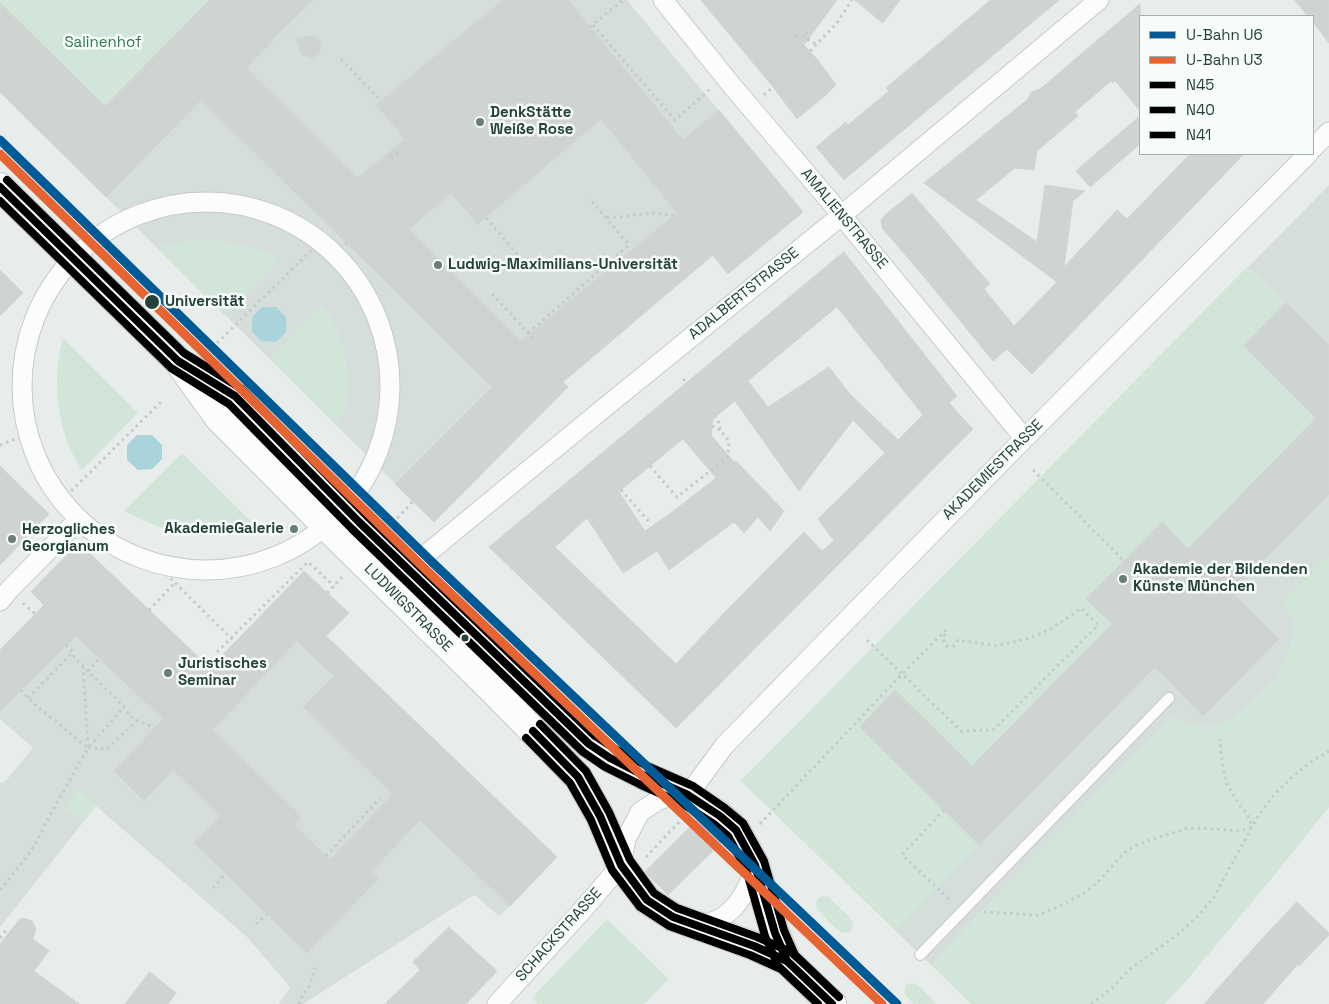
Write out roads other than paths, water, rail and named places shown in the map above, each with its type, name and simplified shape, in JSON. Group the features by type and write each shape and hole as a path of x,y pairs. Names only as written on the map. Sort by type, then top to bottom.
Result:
{"main road":[{"name":"LUDWIGSTRASSE","path":"0,187 178,361 218,418 333,514 410,570 589,744 642,775 685,807"},
{"name":"LUDWIGSTRASSE","path":"333,514 390,590 499,696 578,777 630,864"},
{"path":"685,807 720,816 736,830 755,865 775,933 787,961"},
{"path":"630,864 647,900 673,917 754,946 787,961 832,1004"}],"street":[{"name":"AMALIENSTRASSE","path":"663,0 1024,438"},
{"name":"ADALBERTSTRASSE","path":"390,590 430,552 556,447 842,215 1099,0"},
{"path":"1314,147 1329,132"},
{"name":"AKADEMIESTRASSE","path":"685,807 724,746 1024,438 1307,155"},
{"path":"197,201 230,203 263,210 294,223 321,241 342,249 372,304 383,332 390,362 391,393 387,423 379,453 362,485 333,514 304,542 270,559 237,568 172,575 106,541 79,519 62,500 40,465 28,434 22,384 24,359 38,311 50,289 73,259 104,233 133,217 164,206 197,201"},
{"path":"0,601 79,519"},
{"path":"630,864 626,839 640,812 657,801 670,796 685,807"},
{"name":"SCHACKSTRASSE","path":"497,1004 580,913 630,864"},
{"path":"698,927 720,919 733,908 744,894 752,879 755,865"}],"lane":[{"path":"920,954 1168,698"}],"water":[{"path":"262,307 276,307 286,317 286,332 276,342 261,341 252,331 252,317"},
{"path":"137,435 152,435 162,445 162,459 152,469 138,470 127,460 127,445"}],"metro line":[{"name":"U6","path":"0,140 432,562 897,1004"},
{"name":"U3","path":"0,154 425,569 882,1004"}],"place":[{"name":"DenkStätte Weiße Rose","path":"480,122"},
{"name":"Ludwig-Maximilians-Universität","path":"438,265"},
{"name":"Universität","path":"152,302"},
{"name":"AkademieGalerie","path":"294,529"},
{"name":"Herzogliches Georgianum","path":"12,539"},
{"name":"Akademie der Bildenden Künste München","path":"1123,579"},
{"name":"Juristisches Seminar","path":"168,673"}],"park label":[{"name":"Salinenhof","path":"103,43"}]}
